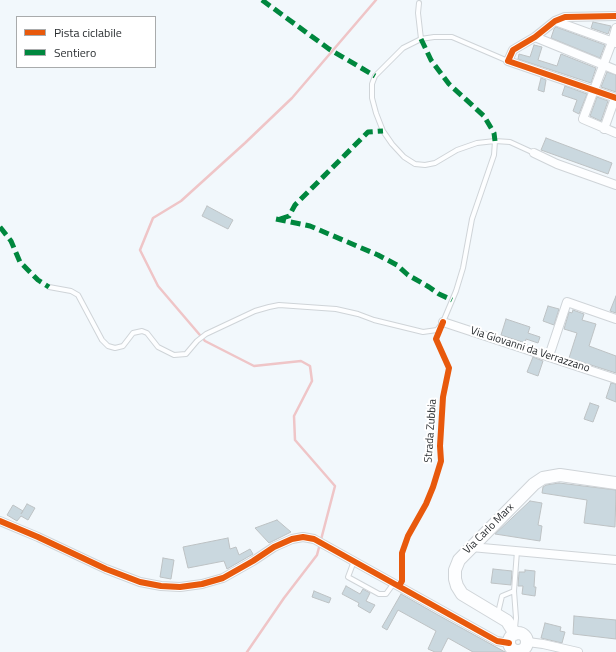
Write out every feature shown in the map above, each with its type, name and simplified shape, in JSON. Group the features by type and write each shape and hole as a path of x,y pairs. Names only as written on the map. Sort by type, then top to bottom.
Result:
{"main road":[{"name":"Via Carlo Marx","path":"514,645 507,620 462,594 455,579 455,570 459,560 470,547 534,484 543,478 560,475 616,483"},
{"path":"514,645 524,650 528,642"}],"street":[{"path":"604,129 615,98 508,61 513,50 535,37 555,21 565,17 616,16"},
{"path":"555,21 614,42"},
{"path":"616,28 614,42 603,66 583,119 616,133"},
{"path":"535,37 603,66 616,70"},
{"path":"534,153 557,164 616,185"},
{"path":"549,356 567,302 616,319"},
{"name":"Via Giovanni da Verrazzano","path":"443,322 616,379"},
{"path":"0,521 106,569 140,582 161,586 180,587 202,584 223,578 274,547 292,539 303,537 314,539 497,641 514,645"},
{"path":"470,547 616,560"},
{"path":"528,642 578,652"}],"lane":[{"path":"419,4 418,12 421,40"},
{"path":"508,61 452,37 434,37 421,40 403,48 375,76 372,84 372,98 376,113 383,132 404,157 415,164 425,165 434,163 458,150 477,143 494,141 510,142 534,153"},
{"path":"49,287 71,291 78,295 102,340 111,347 115,348 122,346 133,333 139,330 147,333 158,347 174,355 186,354 197,341 206,334 255,311 279,305 336,309 423,332 437,330 443,322 456,291 463,268 472,220 494,155 494,141"},
{"path":"514,645 516,618 514,591 517,551"},
{"path":"355,561 348,577 379,594 386,594 394,583"},
{"path":"498,615 502,596 514,591"}],"building":[{"path":"593,22 611,26 608,34 591,28"},
{"path":"556,27 605,45 600,58 551,38"},
{"path":"534,45 542,47 538,60 557,66 561,54 596,68 591,83 518,59 519,54 530,57"},
{"path":"607,72 616,75 616,92 601,87"},
{"path":"541,78 546,80 544,92 538,90"},
{"path":"565,86 587,94 579,114 573,111 577,100 562,95"},
{"path":"597,97 608,101 601,121 590,116"},
{"path":"546,138 612,163 608,174 541,150"},
{"path":"207,206 233,220 228,229 202,216"},
{"path":"616,296 616,313 610,311"},
{"path":"548,306 559,309 554,325 543,321"},
{"path":"573,310 584,314 582,320 596,324 589,346 616,356 616,373 569,358 577,333 564,329 569,312 572,313"},
{"path":"506,319 530,327 528,333 540,337 538,343 526,339 525,343 501,335"},
{"path":"533,357 543,361 538,376 527,372"},
{"path":"611,383 616,384 616,402 606,398"},
{"path":"590,403 599,406 593,422 584,419"},
{"path":"559,483 616,490 615,527 584,523 587,500 542,493 543,487 546,485"},
{"path":"530,501 542,503 538,525 542,526 540,541 495,534"},
{"path":"27,504 35,508 28,520 21,516 17,521 7,515 13,505 23,511"},
{"path":"277,520 291,532 269,543 255,528"},
{"path":"228,538 230,549 236,547 239,555 250,549 253,554 227,569 224,561 188,568 183,547"},
{"path":"163,558 174,560 171,579 160,577"},
{"path":"493,569 512,571 511,585 491,583"},
{"path":"525,570 535,571 535,596 522,594 523,586 518,586 519,572 525,572"},
{"path":"346,586 360,594 363,589 370,593 366,601 375,605 370,613 358,606 359,603 342,594"},
{"path":"314,591 331,598 329,603 312,597"},
{"path":"401,594 505,652 473,652 448,638 441,652 435,652 428,649 436,631 398,610 387,630 382,627"},
{"path":"574,616 616,620 616,639 573,634"},
{"path":"545,623 561,627 560,631 565,632 562,643 541,638"}],"waterway":[{"path":"247,652 284,598 317,555 335,486 295,440 294,416 312,381 310,366 301,361 254,366 205,341 158,286 140,250 153,218 181,201 292,98 376,0"}],"marked path":[{"path":"262,0 329,49 375,76"},
{"path":"421,39 431,60 449,84 484,116 494,133 495,141"},
{"path":"280,219 289,216 295,205 368,132 383,131"},
{"path":"276,219 310,226 378,255 397,265 408,275 439,294 452,300"},
{"path":"0,227 11,241 20,262 38,280 49,287"}],"cycle path":[{"path":"616,16 565,17 555,21 535,37 513,50 508,61 616,98"},
{"name":"Strada Zubbia","path":"399,586 402,581 402,553 408,536 426,504 441,461 440,446 443,397 449,368 436,339 443,322"},
{"path":"0,521 106,569 140,582 161,586 180,587 202,584 223,578 274,547 292,539 303,537 314,539 497,641 509,643"}]}
